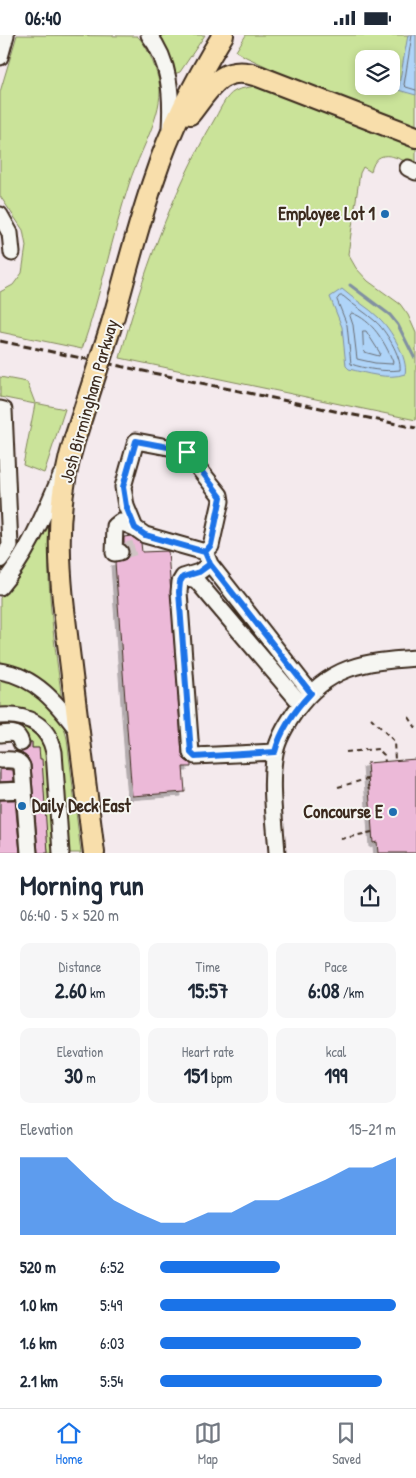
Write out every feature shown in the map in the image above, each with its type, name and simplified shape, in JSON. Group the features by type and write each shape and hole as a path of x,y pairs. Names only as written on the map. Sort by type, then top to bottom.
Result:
{"main road":[{"name":"Josh Birmingham Parkway","path":"94,853 60,578 60,511 65,478 155,175 169,139 223,35"},
{"name":"Josh Birmingham Parkway","path":"211,56 227,35"},
{"path":"169,139 221,77 233,72 254,74 416,137"}],"lane":[{"path":"0,57 6,35"},
{"path":"150,36 158,49 169,80 172,102 169,139"},
{"path":"0,215 10,233 12,253"},
{"path":"0,409 4,410 10,545 0,560"},
{"path":"135,528 126,506 123,487 134,443 138,441 184,450 221,497 211,545 198,569 180,582 179,592 191,753 195,757 275,752"},
{"path":"0,587 10,575 30,543 73,447"},
{"path":"120,552 114,553 114,526 120,522 135,528 145,535 171,543 198,569 306,699"},
{"path":"141,546 171,543"},
{"path":"198,569 306,699"},
{"path":"277,853 273,781 275,752 282,732 306,699 329,678 345,669 366,663 416,658"},
{"path":"0,671 10,672 30,681 50,697 79,732"},
{"path":"5,724 37,724 49,737 54,752 61,853"},
{"path":"5,724 18,736 20,743"},
{"path":"0,761 14,760 20,764 29,853"},
{"path":"0,791 24,790"}],"path":[{"path":"410,717 416,728"},
{"path":"371,719 394,741 395,761"},
{"path":"346,752 378,749 384,755 385,762"},
{"path":"338,787 367,779 369,791"},
{"path":"341,839 372,832"}],"green space":[{"path":"17,35 137,36 145,46 156,70 160,91 157,113 130,181 82,349 0,332 0,292 13,285 22,273 26,246 23,230 0,196 0,92"},
{"path":"156,35 205,35 180,72 174,74"},
{"path":"246,35 416,35 416,129 313,88 236,51"},
{"path":"254,86 274,88 416,143 416,166 396,157 383,156 374,163 371,172 363,167 360,173 348,254 356,268 368,281 400,304 408,315 416,333 416,420 120,358 148,267 184,178 225,100 231,93 239,89"},
{"path":"0,377 27,382 35,403 65,409 44,473 23,465 35,404 0,397"},
{"path":"46,527 50,529 50,594 62,701 0,667 0,598 14,581"},
{"path":"0,674 24,682 62,719 67,739 81,853 66,853 58,742 0,712"},
{"path":"20,725 30,727 46,741 56,853 48,853 39,748 32,748 32,742 25,743 1,727"}],"water":[{"path":"408,35 416,35 416,95 400,91 400,79"},
{"path":"342,289 375,314 388,329 398,344 404,360 405,374 398,376 377,375 349,369 346,366 342,327 330,297"}],"building":[{"path":"131,536 141,543 142,552 168,551 182,754 185,760 191,764 191,767 183,767 185,792 132,796 115,562 126,559 129,556 129,550 124,543 124,537"},
{"path":"30,742 32,742 32,748 39,748 40,759 42,759 48,853 38,853 31,765 28,758 20,752 28,749"},
{"name":"Concourse E","path":"416,759 416,853 378,853 377,842 373,843 367,763"},
{"path":"0,769 13,770 14,781 0,782"},
{"path":"0,800 15,800 20,853 0,853"}],"waterway":[{"path":"350,285 390,315 398,325 414,357"}],"tunnel":[{"path":"120,552 141,546"}],"railway":[{"path":"0,341 416,428"}],"place":[{"name":"Employee Lot 1","path":"385,214"},
{"name":"Daily Deck East","path":"22,806"},
{"name":"Concourse E","path":"393,812"}],"route":[{"path":"187,452 136,441 123,483 126,506 135,528 145,535 205,552 210,564 311,693 287,724 275,752 195,757 191,753 179,592 180,582 183,577 199,572 210,564 205,552 211,545 221,497 187,452"}]}
